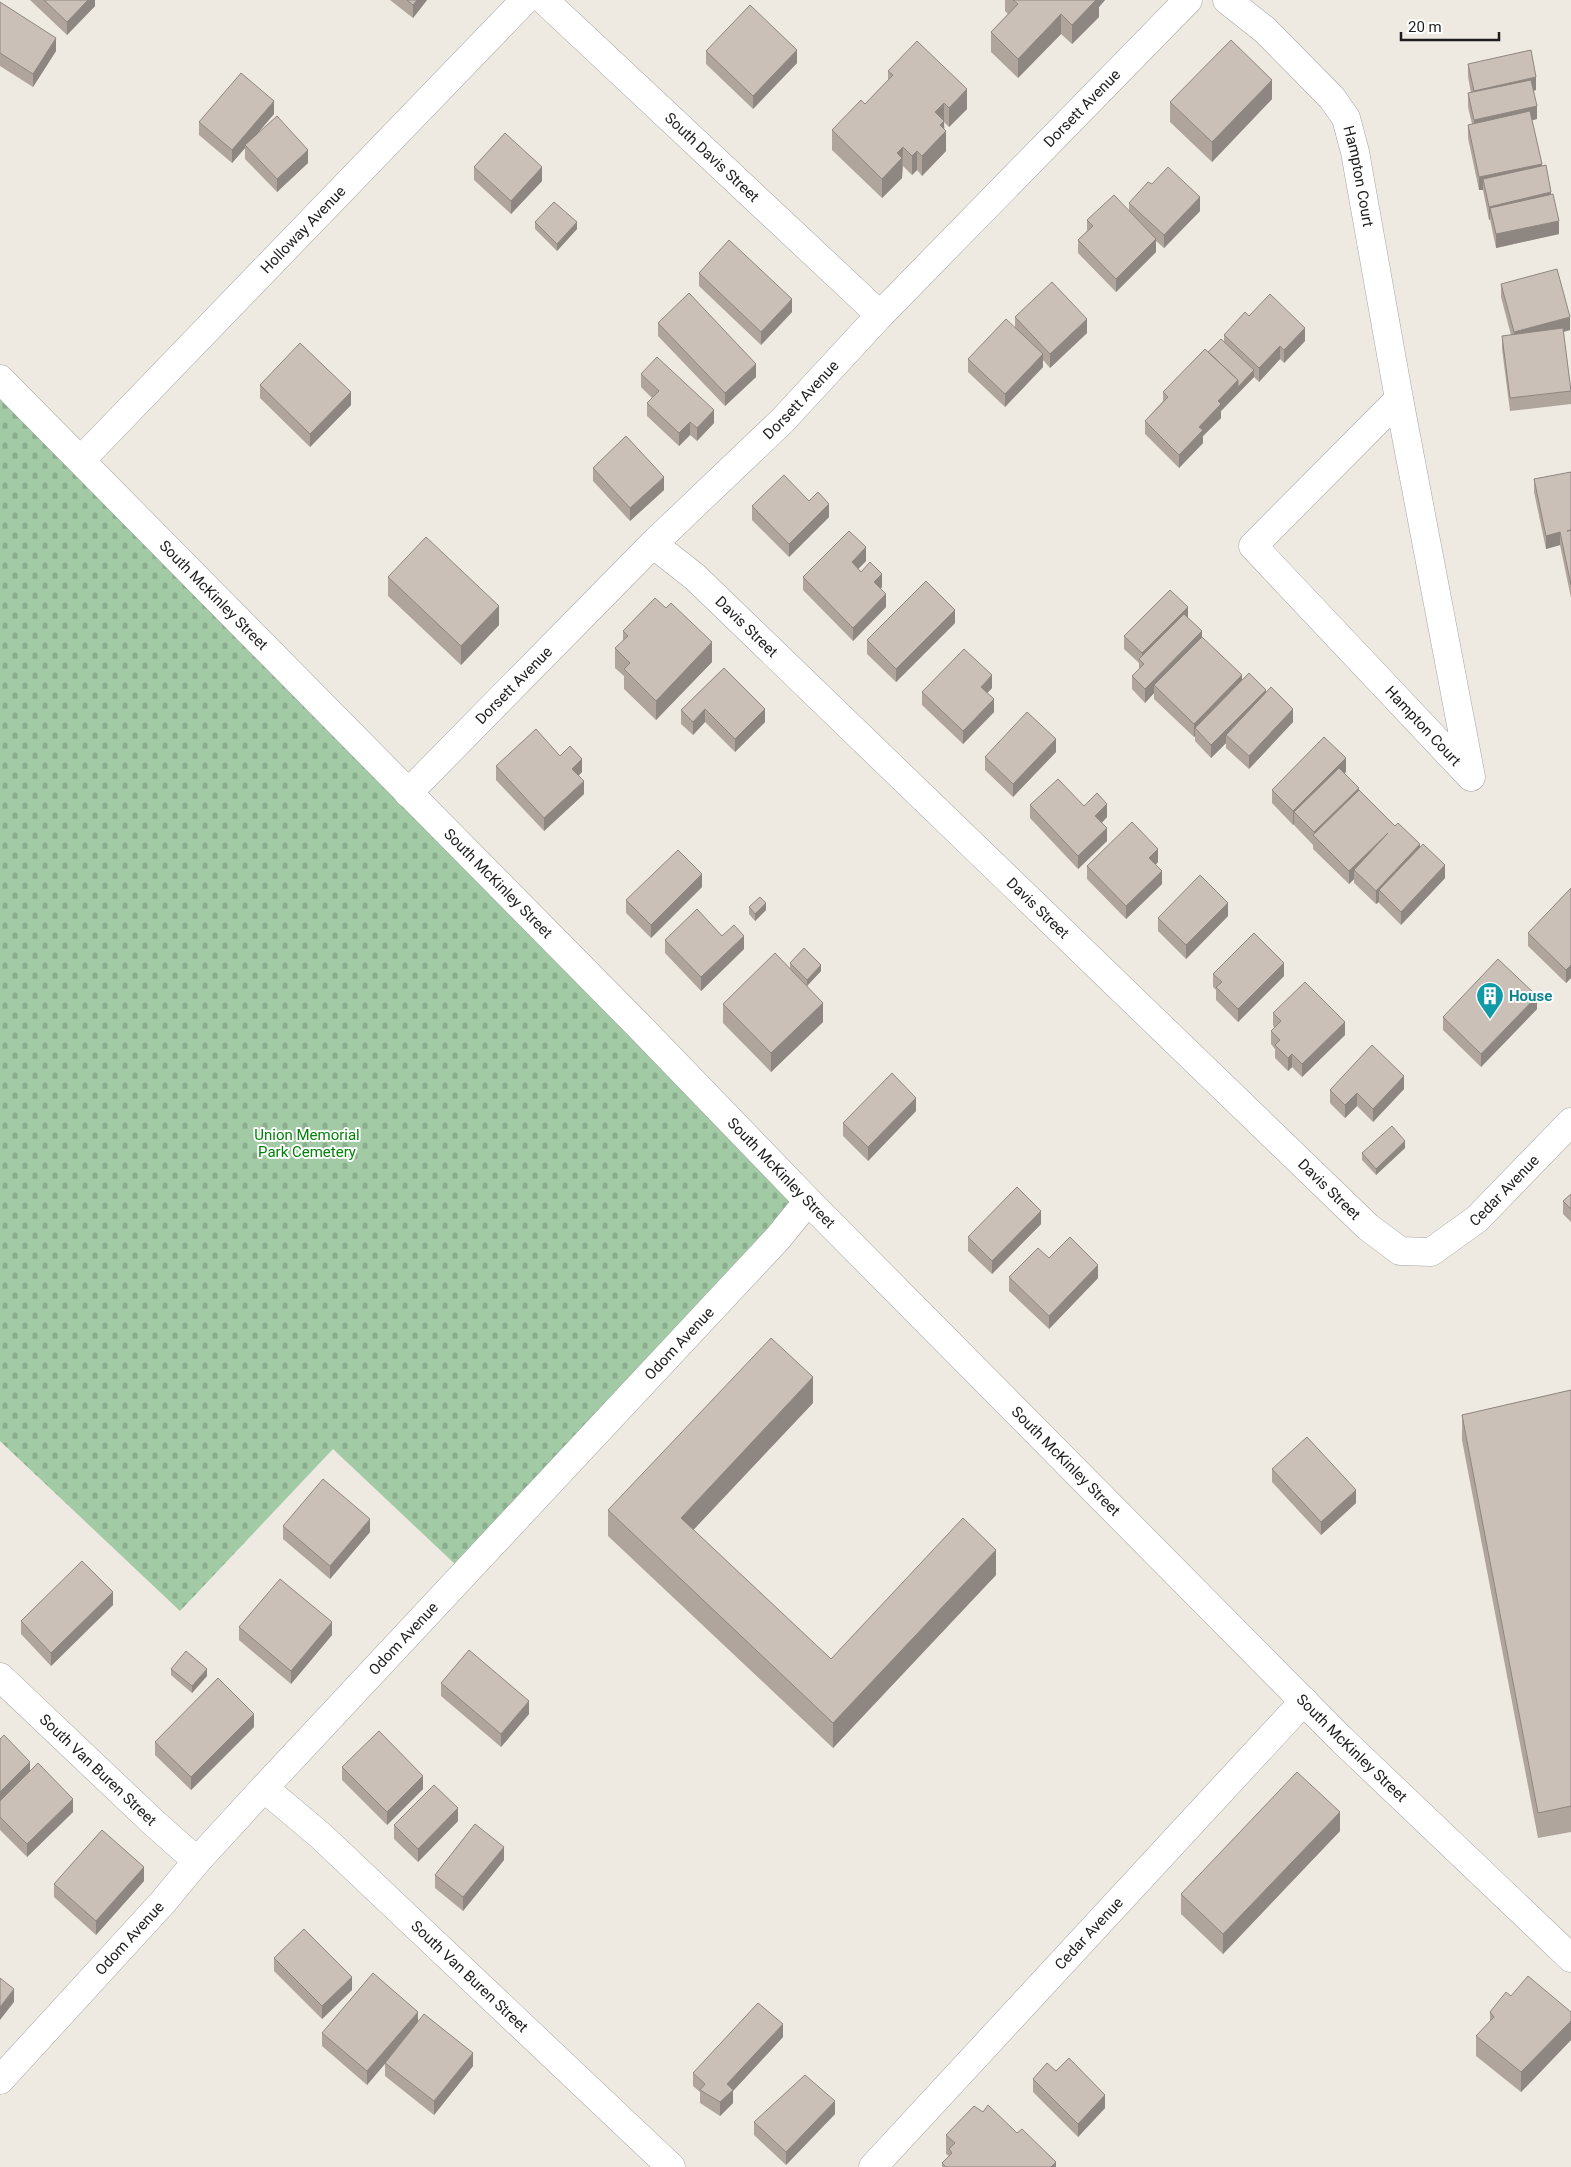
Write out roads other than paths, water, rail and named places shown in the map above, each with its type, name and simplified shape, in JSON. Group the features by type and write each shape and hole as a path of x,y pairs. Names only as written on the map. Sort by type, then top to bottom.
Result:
{"street":[{"name":"Holloway Avenue","path":"81,460 525,0"},
{"name":"South Davis Street","path":"544,0 880,315"},
{"name":"Dorsett Avenue","path":"408,793 653,544 783,420 880,315 1188,0"},
{"name":"Hampton Court","path":"1227,0 1272,37 1332,98 1346,118 1355,152 1398,399 1452,687 1471,776 1253,546 1398,399"},
{"name":"South McKinley Street","path":"0,379 808,1201 1304,1701 1571,1958"},
{"name":"Davis Street","path":"653,544 694,577 1368,1227 1400,1251 1431,1252"},
{"name":"Cedar Avenue","path":"1431,1252 1477,1219 1571,1122"},
{"name":"Odom Avenue","path":"0,2080 163,1902 197,1861 264,1788 778,1238 808,1201"},
{"name":"South Van Buren Street","path":"0,1677 154,1823 197,1861"},
{"name":"Cedar Avenue","path":"873,2167 1304,1701"},
{"name":"South Van Buren Street","path":"264,1788 321,1836 671,2167"}],"place":[{"name":"House","path":"1490,1020"}],"park label":[{"name":"Union Memorial Park Cemetery","path":"307,1144"}]}
